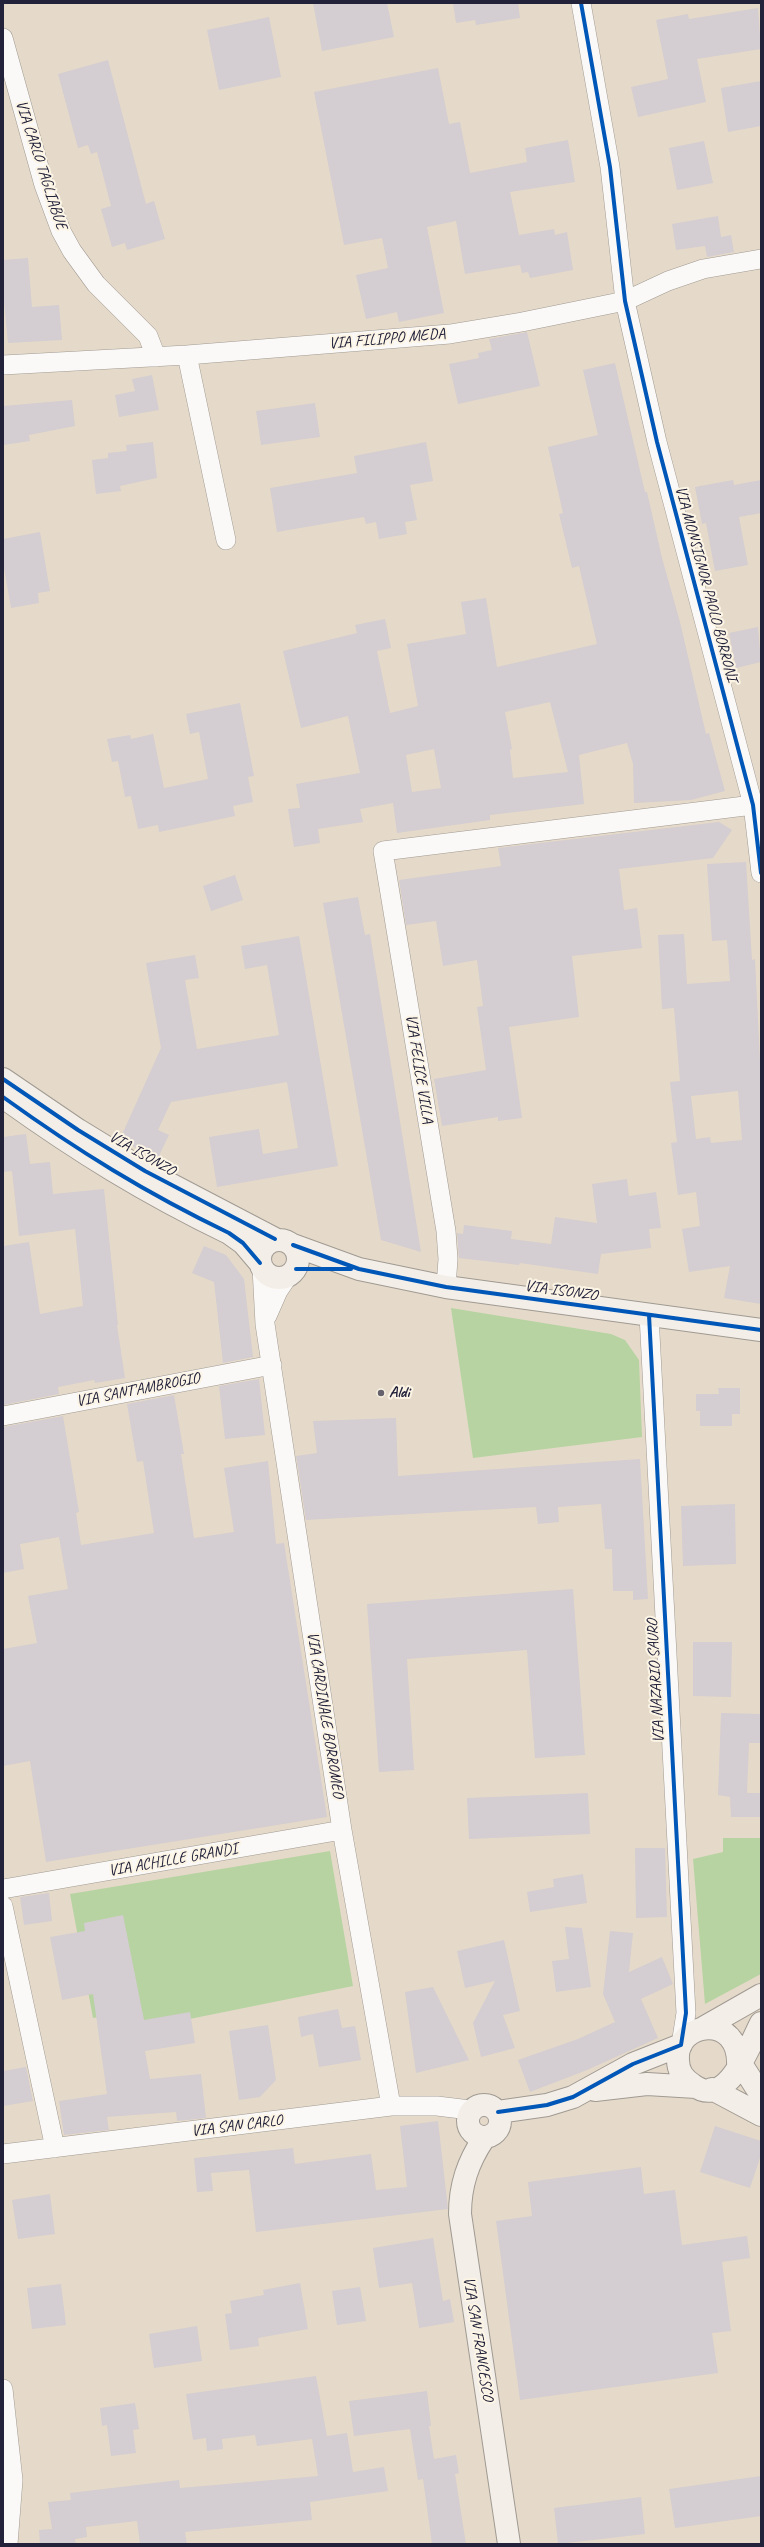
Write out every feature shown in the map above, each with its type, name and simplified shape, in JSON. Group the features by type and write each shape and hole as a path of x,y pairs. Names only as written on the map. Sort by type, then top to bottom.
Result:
{"street":[{"name":"VIA MONSIGNOR PAOLO BORRONI","path":"581,3 610,167 625,301 657,442 757,805 761,873"},
{"name":"VIA CARLO TAGLIABUE","path":"3,38 44,185 61,231 72,251 96,284 148,336 156,357"},
{"name":"VIA FILIPPO MEDA","path":"3,365 187,355 435,336 522,322 625,301 662,284 703,269 761,259"},
{"path":"187,355 226,540"},
{"name":"VIA FELICE VILLA","path":"446,1287 448,1259 446,1231 383,851 757,805"},
{"name":"VIA ISONZO","path":"3,1079 78,1130 145,1171 284,1242 359,1269 446,1287 761,1330"},
{"name":"VIA ISONZO","path":"3,1098 58,1137 121,1177 229,1233 243,1243 261,1265"},
{"path":"284,1242 299,1256 292,1273 276,1278 265,1273 261,1265 260,1256 265,1245 284,1242"},
{"name":"VIA CARDINALE BORROMEO","path":"261,1265 265,1324 342,1830 391,2106"},
{"name":"VIA ISONZO","path":"292,1273 359,1269"},
{"name":"VIA CARDINALE BORROMEO","path":"265,1324 271,1305 292,1273"},
{"name":"VIA NAZARIO SAURO","path":"649,1315 686,2013 681,2045"},
{"name":"VIA SANT'AMBROGIO","path":"3,1416 272,1365"},
{"name":"VIA ACHILLE GRANDI","path":"3,1889 342,1830"},
{"path":"3,1906 55,2148"},
{"path":"761,1995 686,2037 681,2045 678,2055 680,2072 685,2079 761,2115"},
{"path":"484,2138 471,2131 467,2117 470,2110 485,2104 498,2112 547,2105 586,2092 647,2084 704,2088 722,2086 731,2080 739,2063 751,2047 761,2022"},
{"path":"703,2028 714,2028 731,2038 738,2052 739,2063 761,2095"},
{"path":"586,2092 618,2072 681,2045"},
{"name":"VIA SAN CARLO","path":"3,2154 391,2106 432,2105 470,2110"},
{"name":"VIA SAN FRANCESCO","path":"498,2112 500,2126 491,2136 484,2138 466,2171 462,2188 460,2214 509,2544"},
{"path":"3,2389 13,2480 8,2544"}],"green space":[{"path":"451,1308 611,1334 625,1340 639,1360 642,1437 473,1458"},
{"path":"723,1838 761,1838 761,1974 705,2004 693,1859 723,1852"},
{"path":"330,1851 353,1986 145,2028 140,2009 93,2018 70,1894"}],"building":[{"path":"313,3 387,3 394,37 322,51"},
{"path":"453,3 518,3 520,18 476,25 475,20 456,23"},
{"path":"758,8 761,49 697,59 706,102 638,117 631,87 668,79 656,20 688,14 689,19"},
{"path":"269,17 281,77 219,90 207,30"},
{"path":"108,60 146,204 154,201 165,239 127,250 125,243 112,247 101,209 111,206 97,152 91,154 88,145 78,148 58,74"},
{"path":"438,68 449,124 460,122 470,173 527,162 525,148 568,140 575,182 510,192 519,235 554,229 555,235 567,232 573,270 530,278 528,272 522,273 520,265 465,274 456,221 427,227 444,313 399,322 397,312 366,319 356,275 388,268 382,238 344,245 314,92"},
{"path":"761,81 761,126 728,132 721,88"},
{"path":"704,141 713,183 677,190 669,148"},
{"path":"718,216 721,237 731,235 734,252 707,257 705,246 676,250 672,224"},
{"path":"28,258 32,307 59,305 62,340 8,343 3,291 3,260"},
{"path":"527,332 540,386 458,404 449,364 479,358 478,353 492,350 489,339"},
{"path":"615,363 645,492 647,492 662,558 680,622 706,734 709,733 725,791 691,800 634,803 633,764 627,743 579,755 584,804 490,815 490,820 397,833 393,803 360,809 363,822 318,829 320,843 294,847 288,809 300,808 296,784 360,773 348,716 301,728 283,651 357,633 355,625 385,619 391,648 377,651 390,713 418,706 407,644 466,634 461,602 486,598 497,667 597,644 579,566 572,568 559,514 563,513 548,447 598,435 583,370","holes":["550,702 568,772 513,778 510,750 512,749 505,712","434,749 441,788 412,792 406,755"]},
{"path":"152,375 159,410 119,417 115,395 135,391 132,379"},
{"path":"72,400 75,426 29,435 30,441 3,445 3,406"},
{"path":"315,403 320,437 261,445 256,411"},
{"path":"153,442 157,478 120,486 121,491 96,494 92,460 108,458 108,453 127,451 126,445"},
{"path":"426,442 433,481 410,485 417,520 405,522 407,534 379,539 376,522 366,524 364,517 277,532 270,488 357,473 354,456"},
{"path":"733,480 734,485 761,480 761,513 739,517 748,565 715,571 706,523 702,524 695,487"},
{"path":"40,532 50,591 38,593 39,603 11,608 3,562 3,539"},
{"path":"758,627 761,662 736,668 729,633"},
{"path":"240,703 254,776 248,777 253,802 233,806 235,816 159,832 158,825 138,829 131,796 125,797 118,761 112,762 107,739 130,735 131,739 153,734 164,788 208,779 199,732 190,734 186,714"},
{"path":"719,822 732,830 713,858 619,869 624,910 637,908 642,948 572,956 579,1017 509,1027 522,1118 498,1121 498,1117 442,1126 434,1079 486,1070 477,1007 483,1006 477,960 443,966 436,921 406,925 399,880 501,866 498,848"},
{"path":"746,862 752,960 755,959 761,1081 761,1304 724,1298 730,1266 689,1272 682,1229 700,1226 696,1192 678,1195 671,1143 677,1142 670,1082 680,1081 674,1008 662,1009 658,935 684,934 687,984 730,981 727,940 712,941 707,864","holes":["738,1091 742,1140 711,1143 710,1137 696,1139 691,1096"]},
{"path":"235,875 243,900 211,911 203,886"},
{"path":"358,897 365,935 370,934 421,1252 381,1240 323,903"},
{"path":"299,936 338,1166 217,1187 209,1137 259,1129 263,1154 298,1148 287,1082 171,1102 158,1130 169,1135 157,1160 120,1139 161,1048 146,963 195,955 199,978 185,980 197,1049 279,1035 267,965 245,969 241,946"},
{"path":"26,1134 30,1164 50,1162 53,1194 104,1189 117,1325 125,1378 95,1383 94,1380 58,1387 59,1394 3,1405 3,1246 29,1242 40,1314 83,1306 75,1229 19,1236 12,1171 3,1172 3,1137"},
{"path":"627,1179 629,1196 656,1192 661,1228 649,1229 651,1248 601,1254 598,1274 520,1263 519,1265 459,1258 457,1233 463,1234 464,1225 512,1231 511,1239 551,1244 555,1217 597,1223 592,1184"},
{"path":"204,1246 226,1255 244,1279 253,1357 223,1363 214,1282 192,1273"},
{"path":"259,1379 265,1435 225,1439 219,1386"},
{"path":"718,1388 740,1388 740,1414 732,1414 732,1426 700,1426 700,1411 696,1411 696,1394 719,1394"},
{"path":"174,1395 184,1454 181,1454 194,1538 234,1532 224,1468 268,1461 276,1544 284,1543 327,1817 46,1862 30,1761 3,1766 3,1649 37,1643 28,1596 68,1589 59,1537 20,1544 24,1569 3,1573 3,1427 63,1416 79,1512 76,1513 81,1545 154,1533 143,1461 137,1462 127,1404"},
{"path":"396,1418 398,1476 640,1459 648,1599 633,1600 633,1591 613,1591 612,1549 605,1549 601,1504 558,1507 559,1522 538,1524 536,1507 306,1520 296,1456 317,1453 313,1421"},
{"path":"735,1504 736,1564 683,1566 681,1506"},
{"path":"573,1589 585,1755 535,1758 527,1650 407,1659 414,1770 379,1772 367,1604"},
{"path":"693,1642 732,1642 731,1697 693,1696"},
{"path":"721,1713 761,1714 761,1743 749,1743 747,1793 761,1793 761,1817 731,1817 730,1797 718,1795"},
{"path":"588,1793 590,1834 469,1839 467,1798"},
{"path":"635,1848 665,1848 667,1917 636,1918"},
{"path":"583,1874 587,1903 530,1912 527,1892 554,1887 553,1879"},
{"path":"49,1893 52,1921 24,1925 20,1897"},
{"path":"123,1915 144,2020 190,2012 195,2043 145,2051 150,2079 201,2074 206,2118 177,2121 176,2112 107,2117 109,2130 64,2135 59,2101 107,2094 93,1994 62,2000 50,1937 85,1931 84,1923"},
{"path":"565,1927 582,1928 591,1987 556,1992 552,1961 569,1959"},
{"path":"610,1931 633,1933 629,1972 662,1957 673,1984 641,1999 658,2038 587,2070 530,2092 518,2060 578,2039 615,2022 603,1994"},
{"path":"504,1940 520,2011 503,2015 515,2048 481,2057 473,2023 495,1981 465,1988 457,1951"},
{"path":"433,1987 469,2060 416,2073 405,1992"},
{"path":"338,2009 342,2028 355,2026 361,2060 319,2067 313,2034 301,2037 298,2017"},
{"path":"268,2025 276,2080 260,2097 239,2100 229,2031"},
{"path":"26,2067 33,2101 3,2106 3,2071"},
{"path":"438,2121 448,2209 256,2232 249,2170 211,2173 213,2191 197,2192 194,2158 293,2148 295,2164 371,2154 376,2190 407,2187 400,2126"},
{"path":"715,2126 761,2141 761,2155 750,2188 700,2172"},
{"path":"641,2167 644,2194 675,2190 682,2245 747,2236 750,2258 722,2262 731,2331 712,2333 718,2373 520,2400 496,2221 532,2216 528,2182"},
{"path":"50,2194 55,2234 18,2239 12,2200"},
{"path":"433,2238 443,2301 450,2299 454,2322 419,2328 412,2283 379,2288 373,2248"},
{"path":"300,2283 308,2329 258,2338 259,2346 230,2350 225,2314 232,2313 230,2301 264,2295 263,2290"},
{"path":"61,2284 66,2325 32,2329 27,2288"},
{"path":"360,2287 366,2321 337,2325 332,2291"},
{"path":"197,2326 202,2361 154,2368 149,2334"},
{"path":"316,2376 327,2436 347,2433 353,2472 384,2467 388,2491 310,2502 312,2520 185,2532 187,2544 140,2544 137,2521 86,2527 87,2537 75,2539 76,2544 40,2544 39,2530 52,2529 48,2502 71,2500 70,2493 179,2480 180,2488 318,2476 312,2439 257,2446 255,2435 222,2439 223,2449 207,2451 206,2438 193,2440 186,2394"},
{"path":"427,2391 431,2426 429,2426 434,2459 456,2455 459,2473 455,2474 466,2544 432,2544 423,2479 418,2480 410,2429 354,2436 349,2401"},
{"path":"135,2403 139,2429 133,2430 136,2453 111,2456 107,2425 102,2426 100,2408"},
{"path":"761,2476 761,2516 675,2528 669,2489"},
{"path":"641,2497 645,2534 558,2544 554,2508"}],"cycle path":[{"path":"581,3 610,167 625,301 657,442 753,805 761,873"},
{"path":"3,1079 78,1130 145,1171 275,1239"},
{"path":"3,1097 58,1135 141,1187 229,1233 243,1243 260,1263"},
{"path":"293,1245 359,1269 446,1287 761,1330"},
{"path":"296,1269 351,1269"},
{"path":"498,2112 547,2105 573,2097 633,2064 681,2045 686,2013 649,1315"}],"place":[{"name":"Aldi","path":"381,1393"}]}
